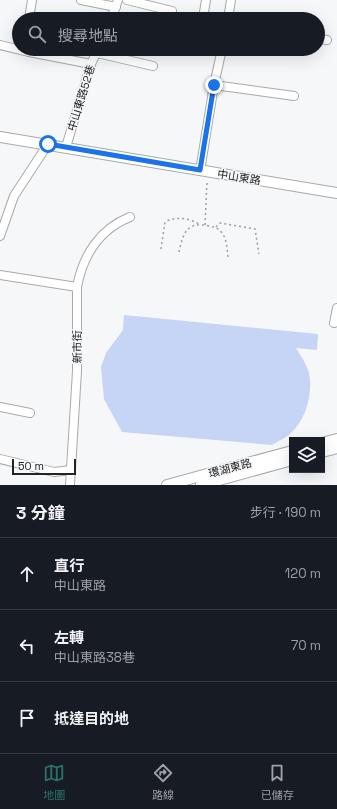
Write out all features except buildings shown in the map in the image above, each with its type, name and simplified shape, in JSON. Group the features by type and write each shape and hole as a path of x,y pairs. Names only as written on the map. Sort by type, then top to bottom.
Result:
{"street":[{"path":"30,12 32,0"},
{"path":"81,0 117,3"},
{"path":"128,0 172,11"},
{"path":"204,12 206,0"},
{"path":"229,12 231,0"},
{"path":"0,45 12,47"},
{"path":"55,56 91,64"},
{"name":"中山東路52巷","path":"66,147 95,56"},
{"path":"115,56 152,66"},
{"path":"200,170 214,85 220,56"},
{"path":"214,85 294,96"},
{"name":"中山東路","path":"0,137 337,192"},
{"path":"0,236 14,196 48,144"},
{"name":"新市街","path":"70,485 77,371 78,287 81,267 92,246 117,223 130,217"},
{"path":"0,275 78,287"},
{"path":"334,323 337,308"},
{"path":"0,407 30,413"},
{"path":"325,442 337,439"},
{"path":"325,451 337,448"},
{"name":"環湖東路","path":"167,485 289,452"},
{"path":"0,459 54,472 71,470"},
{"name":"環湖東路","path":"201,485 289,461"}],"path":[{"path":"206,225 207,181"},
{"path":"161,249 165,222 171,219 190,218 199,224 216,227 223,234 228,258"},
{"path":"216,227 220,223 255,229 259,254"},
{"path":"179,252 182,235 188,228 199,224"}],"shaded area":[{"path":"124,315 318,334 317,350 296,348 307,367 310,381 309,398 301,421 289,435 272,445 122,432 104,399 101,367 106,353 123,330"}],"route":[{"path":"48,144 200,170 214,85"}]}
